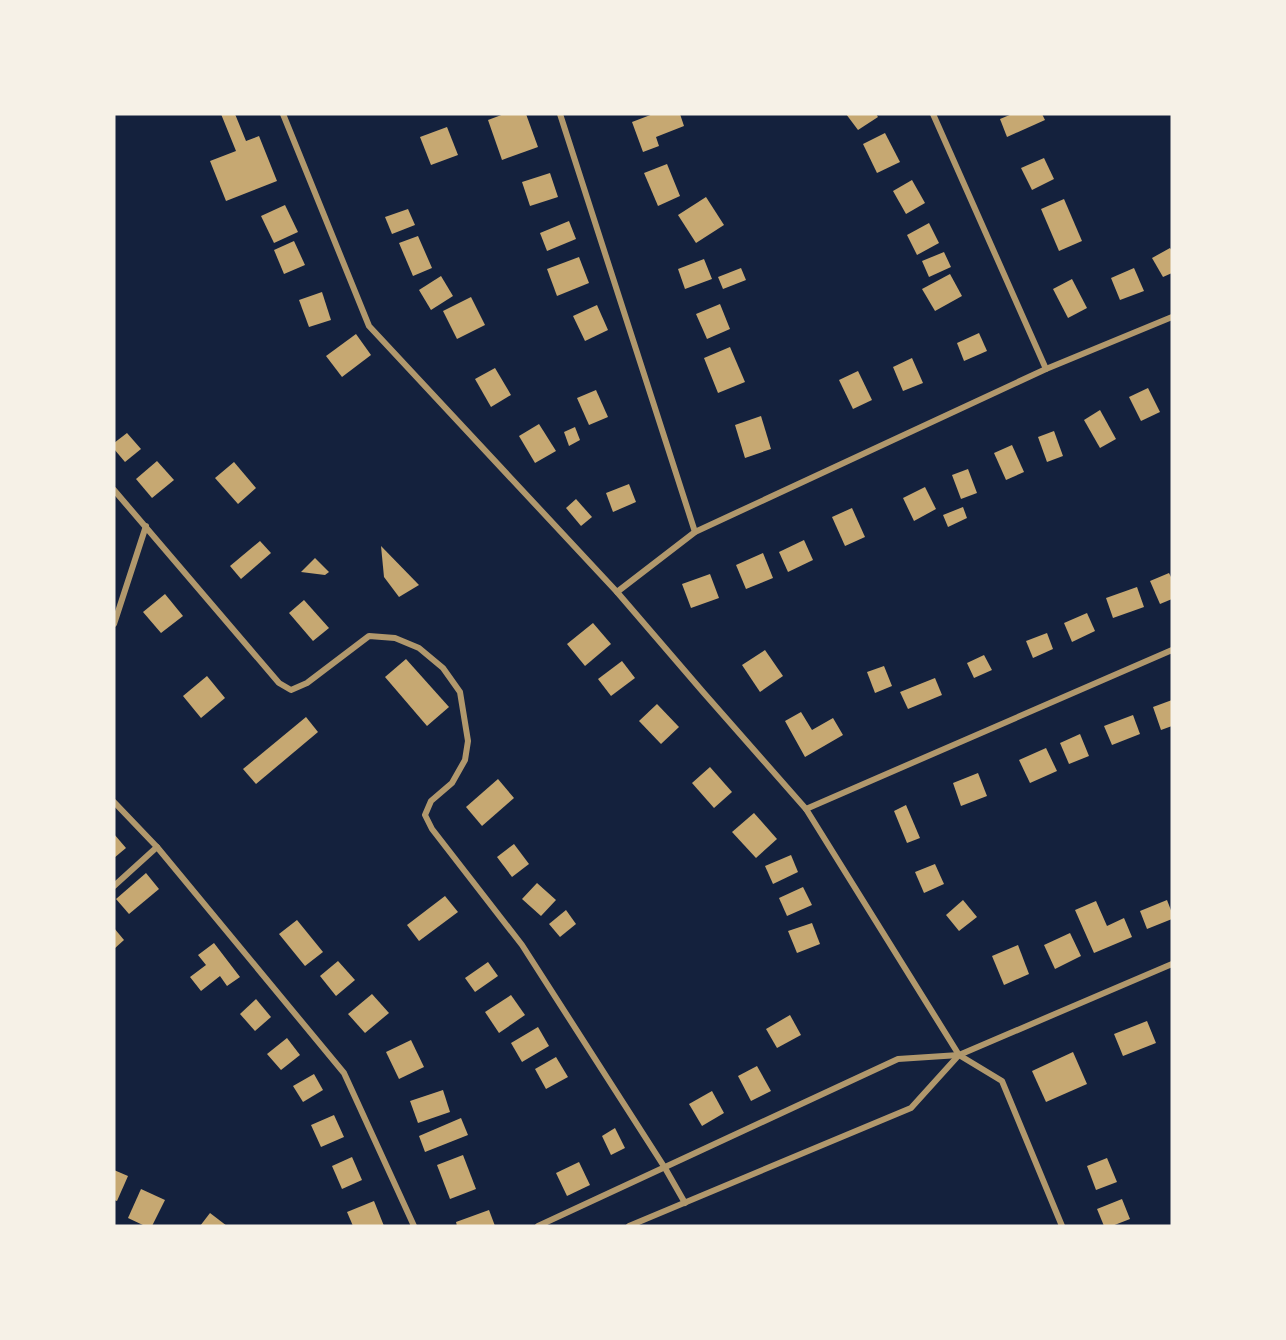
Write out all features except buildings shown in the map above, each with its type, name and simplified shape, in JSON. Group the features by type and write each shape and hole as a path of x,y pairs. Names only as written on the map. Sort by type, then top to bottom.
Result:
{"street":[{"path":"283,114 369,326 617,592 806,809 959,1055 1002,1081 1062,1226"},
{"path":"560,114 695,532"},
{"path":"933,114 1046,369"},
{"path":"617,592 695,532 1046,369 1172,317"},
{"path":"114,490 279,683 291,690 307,683 369,636 395,638 419,648 442,668 460,692 468,741 465,760 452,783 430,801 425,815 432,829 522,945 685,1203"},
{"path":"114,624 146,526"},
{"path":"806,809 1172,650"},
{"path":"114,802 157,847 344,1074 414,1226"},
{"path":"114,886 157,847"},
{"path":"538,1226 898,1059 959,1055 1172,964"},
{"path":"629,1226 911,1108 959,1055"}]}
